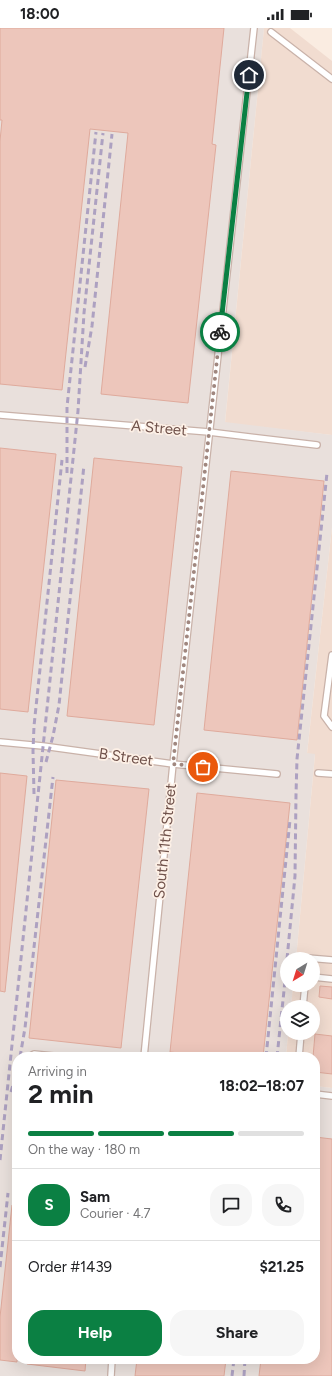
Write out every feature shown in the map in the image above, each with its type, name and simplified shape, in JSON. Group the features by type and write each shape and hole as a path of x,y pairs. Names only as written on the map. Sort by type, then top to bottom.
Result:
{"lane":[{"name":"South 11th Street","path":"144,1052 173,764 254,28"},
{"path":"271,32 332,79"},
{"name":"A Street","path":"0,415 209,432 317,445"},
{"path":"332,654 324,716 332,727"},
{"name":"B Street","path":"0,742 43,746 173,764 276,774"},
{"path":"318,773 332,774"},
{"path":"320,959 332,960"},
{"path":"320,978 332,979"},
{"path":"299,1052 300,1040"},
{"path":"320,1095 332,1096"},
{"path":"111,1376 112,1364"}],"shaded area":[{"path":"0,28 264,28 225,422 332,435 332,527 307,753 315,754 297,952 280,952 280,992 292,992 292,1000 280,1000 280,1040 287,1040 286,1052 12,1052 12,1364 320,1364 320,1087 332,1088 332,1376 0,1376"},
{"path":"264,28 290,28 332,61 332,435 225,423"},
{"path":"332,527 332,1088 320,1087 320,1052 286,1052 287,1040 320,1040 320,1000 292,1000 292,992 320,992 320,952 297,952 315,755 307,754"}],"building":[{"path":"0,28 224,28 212,144 216,145 188,403 101,394 128,133 90,129 62,390 0,384 0,141 2,120 0,120"},
{"path":"0,448 56,454 28,712 0,709"},
{"path":"94,458 182,467 154,725 67,716"},
{"path":"231,471 324,481 297,740 204,730"},
{"path":"0,773 27,776 5,992 0,991"},
{"path":"56,780 149,789 121,1048 29,1038"},
{"path":"197,793 290,803 264,1052 170,1052"},
{"path":"320,986 332,987 332,999 319,997"},
{"path":"320,1035 332,1036 332,1074 320,1073 320,1052 313,1052 314,1040 320,1040"},
{"path":"320,1138 332,1139 332,1376 259,1376 260,1364 320,1364"},
{"path":"12,1205 12,1361 0,1360 0,1317"},
{"path":"27,1364 86,1364 85,1371"},
{"path":"136,1364 225,1364 224,1376 135,1376"}],"railway":[{"path":"67,473 67,407 96,132"},
{"path":"0,1160 78,411 84,313 103,133"},
{"path":"85,367 92,326 112,134"},
{"path":"34,794 34,726 62,460"},
{"path":"46,762 59,705 84,465"},
{"path":"288,952 295,876 297,759 327,473"},
{"path":"21,1052 25,1028 53,777"},
{"path":"267,1052 290,820"},
{"path":"278,1052 284,992"},
{"path":"0,1267 8,1193"},
{"path":"232,1376 233,1364"},
{"path":"244,1376 245,1364"}],"way so far":[{"path":"203,767 173,764 220,332"}],"route":[{"path":"220,332 249,75"}]}
